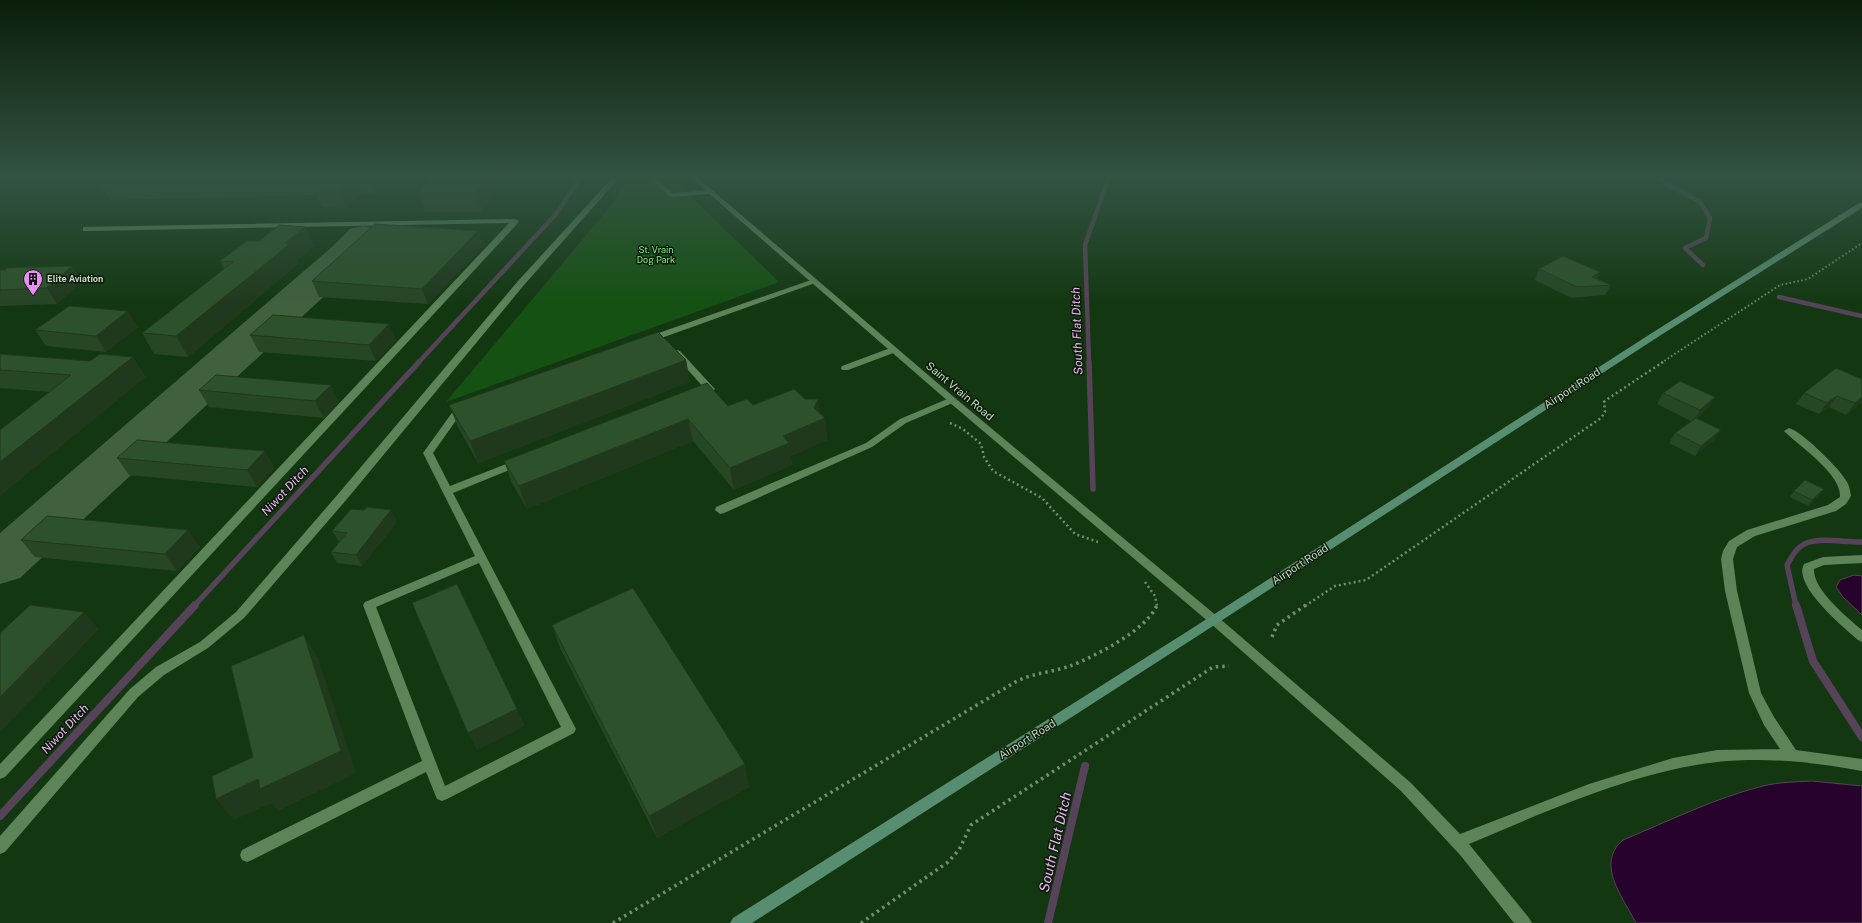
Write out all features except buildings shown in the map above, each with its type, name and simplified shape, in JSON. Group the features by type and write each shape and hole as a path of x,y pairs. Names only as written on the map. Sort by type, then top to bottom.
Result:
{"main road":[{"name":"Airport Road","path":"738,923 1214,620 1652,337 1838,220"}],"street":[{"path":"0,847 134,693 160,671 204,645 240,615 343,496 521,283 577,220"},
{"name":"Saint Vrain Road","path":"742,220 893,350 1214,620 1375,759 1411,793 1458,842 1493,883 1524,923"},
{"path":"0,773 515,221 86,229"},
{"path":"638,343 814,282"},
{"path":"660,335 710,389 695,395"},
{"path":"845,368 893,350"},
{"path":"720,510 869,445 903,421 952,400"},
{"path":"469,402 462,405 428,453 448,491 569,729 442,795 369,605 482,558"},
{"path":"1789,431 1838,475 1846,489 1846,496 1832,508 1751,533 1733,544 1727,559 1731,591 1755,693 1769,721 1792,755"},
{"path":"448,491 528,460"},
{"path":"1862,559 1823,561 1811,564 1807,570 1808,578 1818,593 1862,637"},
{"path":"1458,842 1580,793 1677,762 1742,754 1792,755 1862,765"},
{"path":"247,855 429,764"}],"path":[{"path":"1272,637 1277,625 1335,586 1366,580 1601,418 1605,412 1604,402 1606,400 1712,328 1780,285 1806,280 1812,277 1862,243"},
{"path":"950,423 963,429 981,444 984,457 993,471 1042,498 1075,534 1097,542 1103,546"},
{"path":"613,923 1017,681 1028,675 1067,667 1081,662 1145,623 1154,614 1157,605 1153,594 1144,580"},
{"path":"861,923 948,862 959,850 972,825 1213,667 1229,666"}],"green space":[{"name":"St. Vrain Dog Park","path":"599,220 715,220 779,282 446,402"}],"shaded area":[{"path":"1854,575 1862,576 1862,615 1843,597 1836,587 1840,580"},
{"path":"1812,781 1862,786 1862,923 1636,923 1619,892 1611,870 1611,859 1615,849 1623,840 1692,810 1745,791 1763,786 1788,782"}],"waterway":[{"name":"Niwot Ditch","path":"418,363 550,220"},
{"name":"South Flat Ditch","path":"1089,363 1085,245 1094,220"},
{"path":"1703,265 1685,248 1706,238 1710,220"},
{"path":"1779,297 1862,316"},
{"name":"Niwot Ditch","path":"194,606 419,362"},
{"name":"South Flat Ditch","path":"1089,362 1093,489"},
{"path":"1796,606 1787,565 1798,549 1806,543 1821,540 1862,542"},
{"name":"Niwot Ditch","path":"0,816 195,605"},
{"path":"1796,605 1813,661 1862,737"},
{"name":"South Flat Ditch","path":"1048,923 1085,766"}],"taxiway":[{"path":"0,564 347,254 363,237"}],"place":[{"name":"Elite Aviation","path":"33,296"}]}
